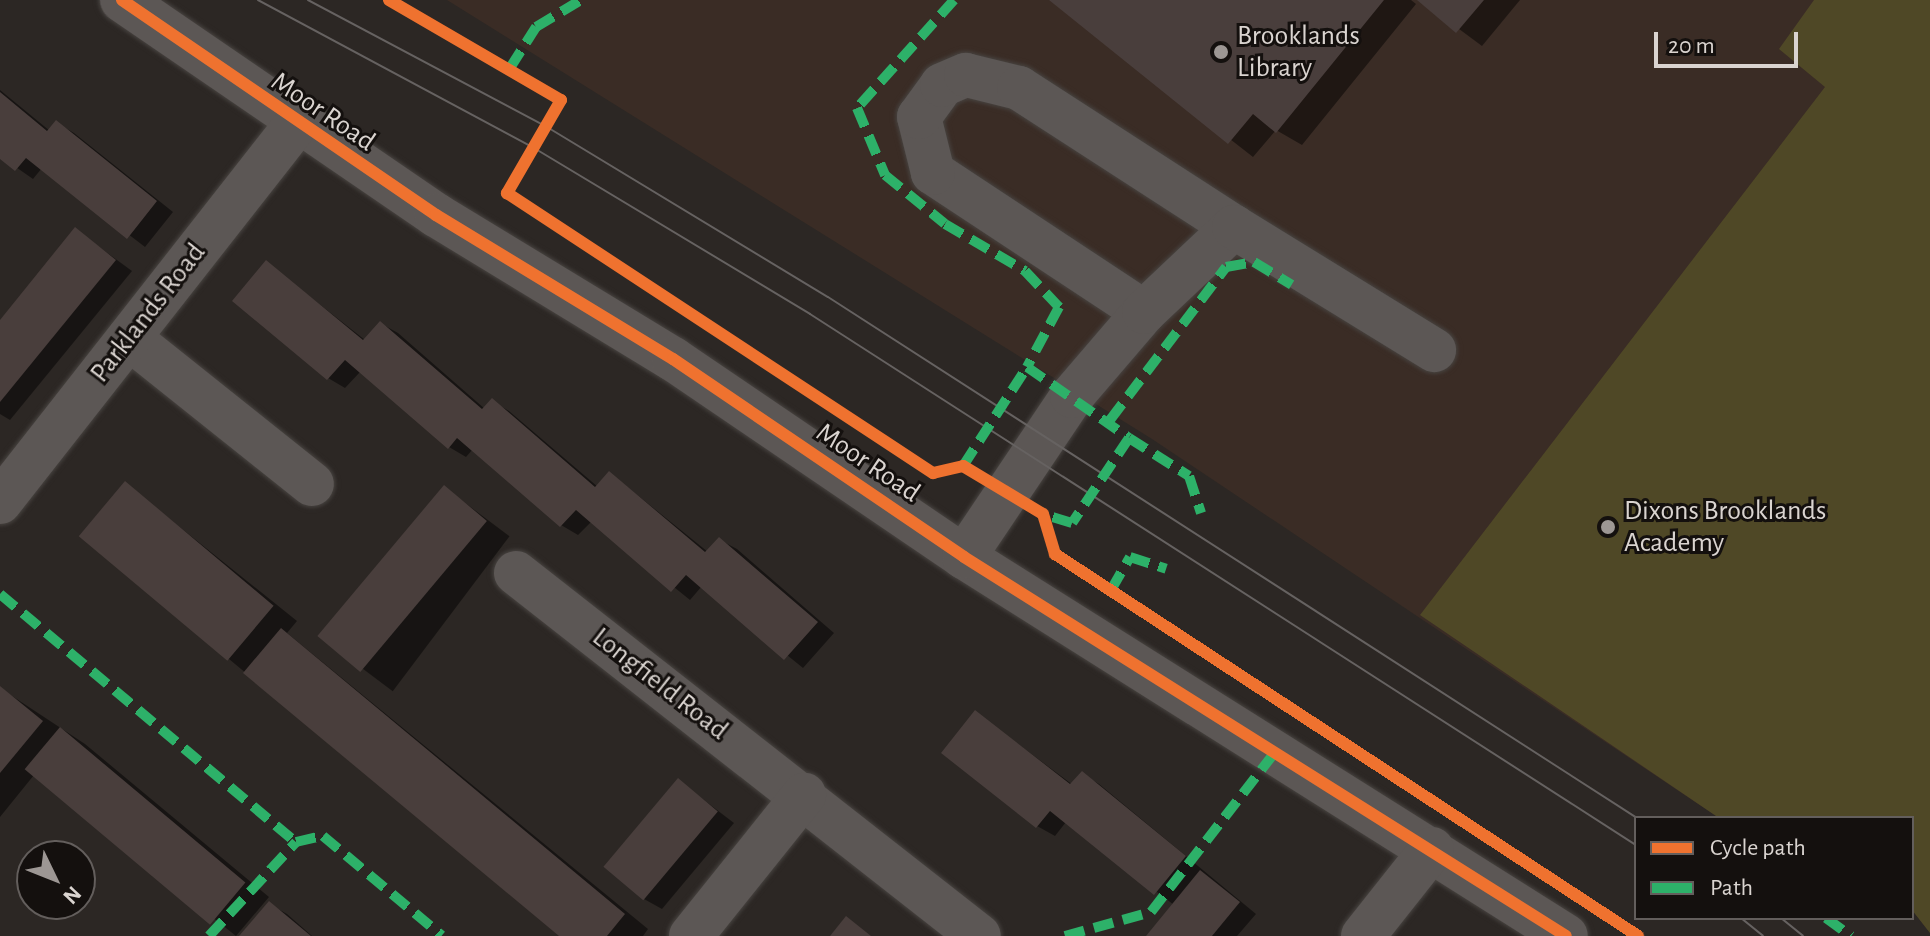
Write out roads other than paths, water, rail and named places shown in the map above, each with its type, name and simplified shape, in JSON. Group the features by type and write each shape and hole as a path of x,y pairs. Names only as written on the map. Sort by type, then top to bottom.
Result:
{"street":[{"name":"Moor Road","path":"139,5 296,125 673,359 964,557 1566,936"},
{"path":"1144,312 933,173 919,117 942,85 966,75 1019,88 1234,227 1434,350"},
{"name":"Parklands Road","path":"0,502 296,125"},
{"path":"964,557 1072,396 1144,312 1234,227"},
{"path":"129,338 312,484"},
{"name":"Longfield Road","path":"516,573 804,795 979,936"},
{"path":"691,936 804,795"},
{"path":"1363,936 1432,849"}],"tram line":[{"path":"258,0 534,148 810,314 1634,844"},
{"path":"308,0 547,127 828,297 1634,816"},
{"path":"1743,920 1763,936"},
{"path":"1783,920 1803,936"}],"place":[{"name":"Brooklands Library","path":"1221,52"},
{"name":"Dixons Brooklands Academy","path":"1608,527"}]}
